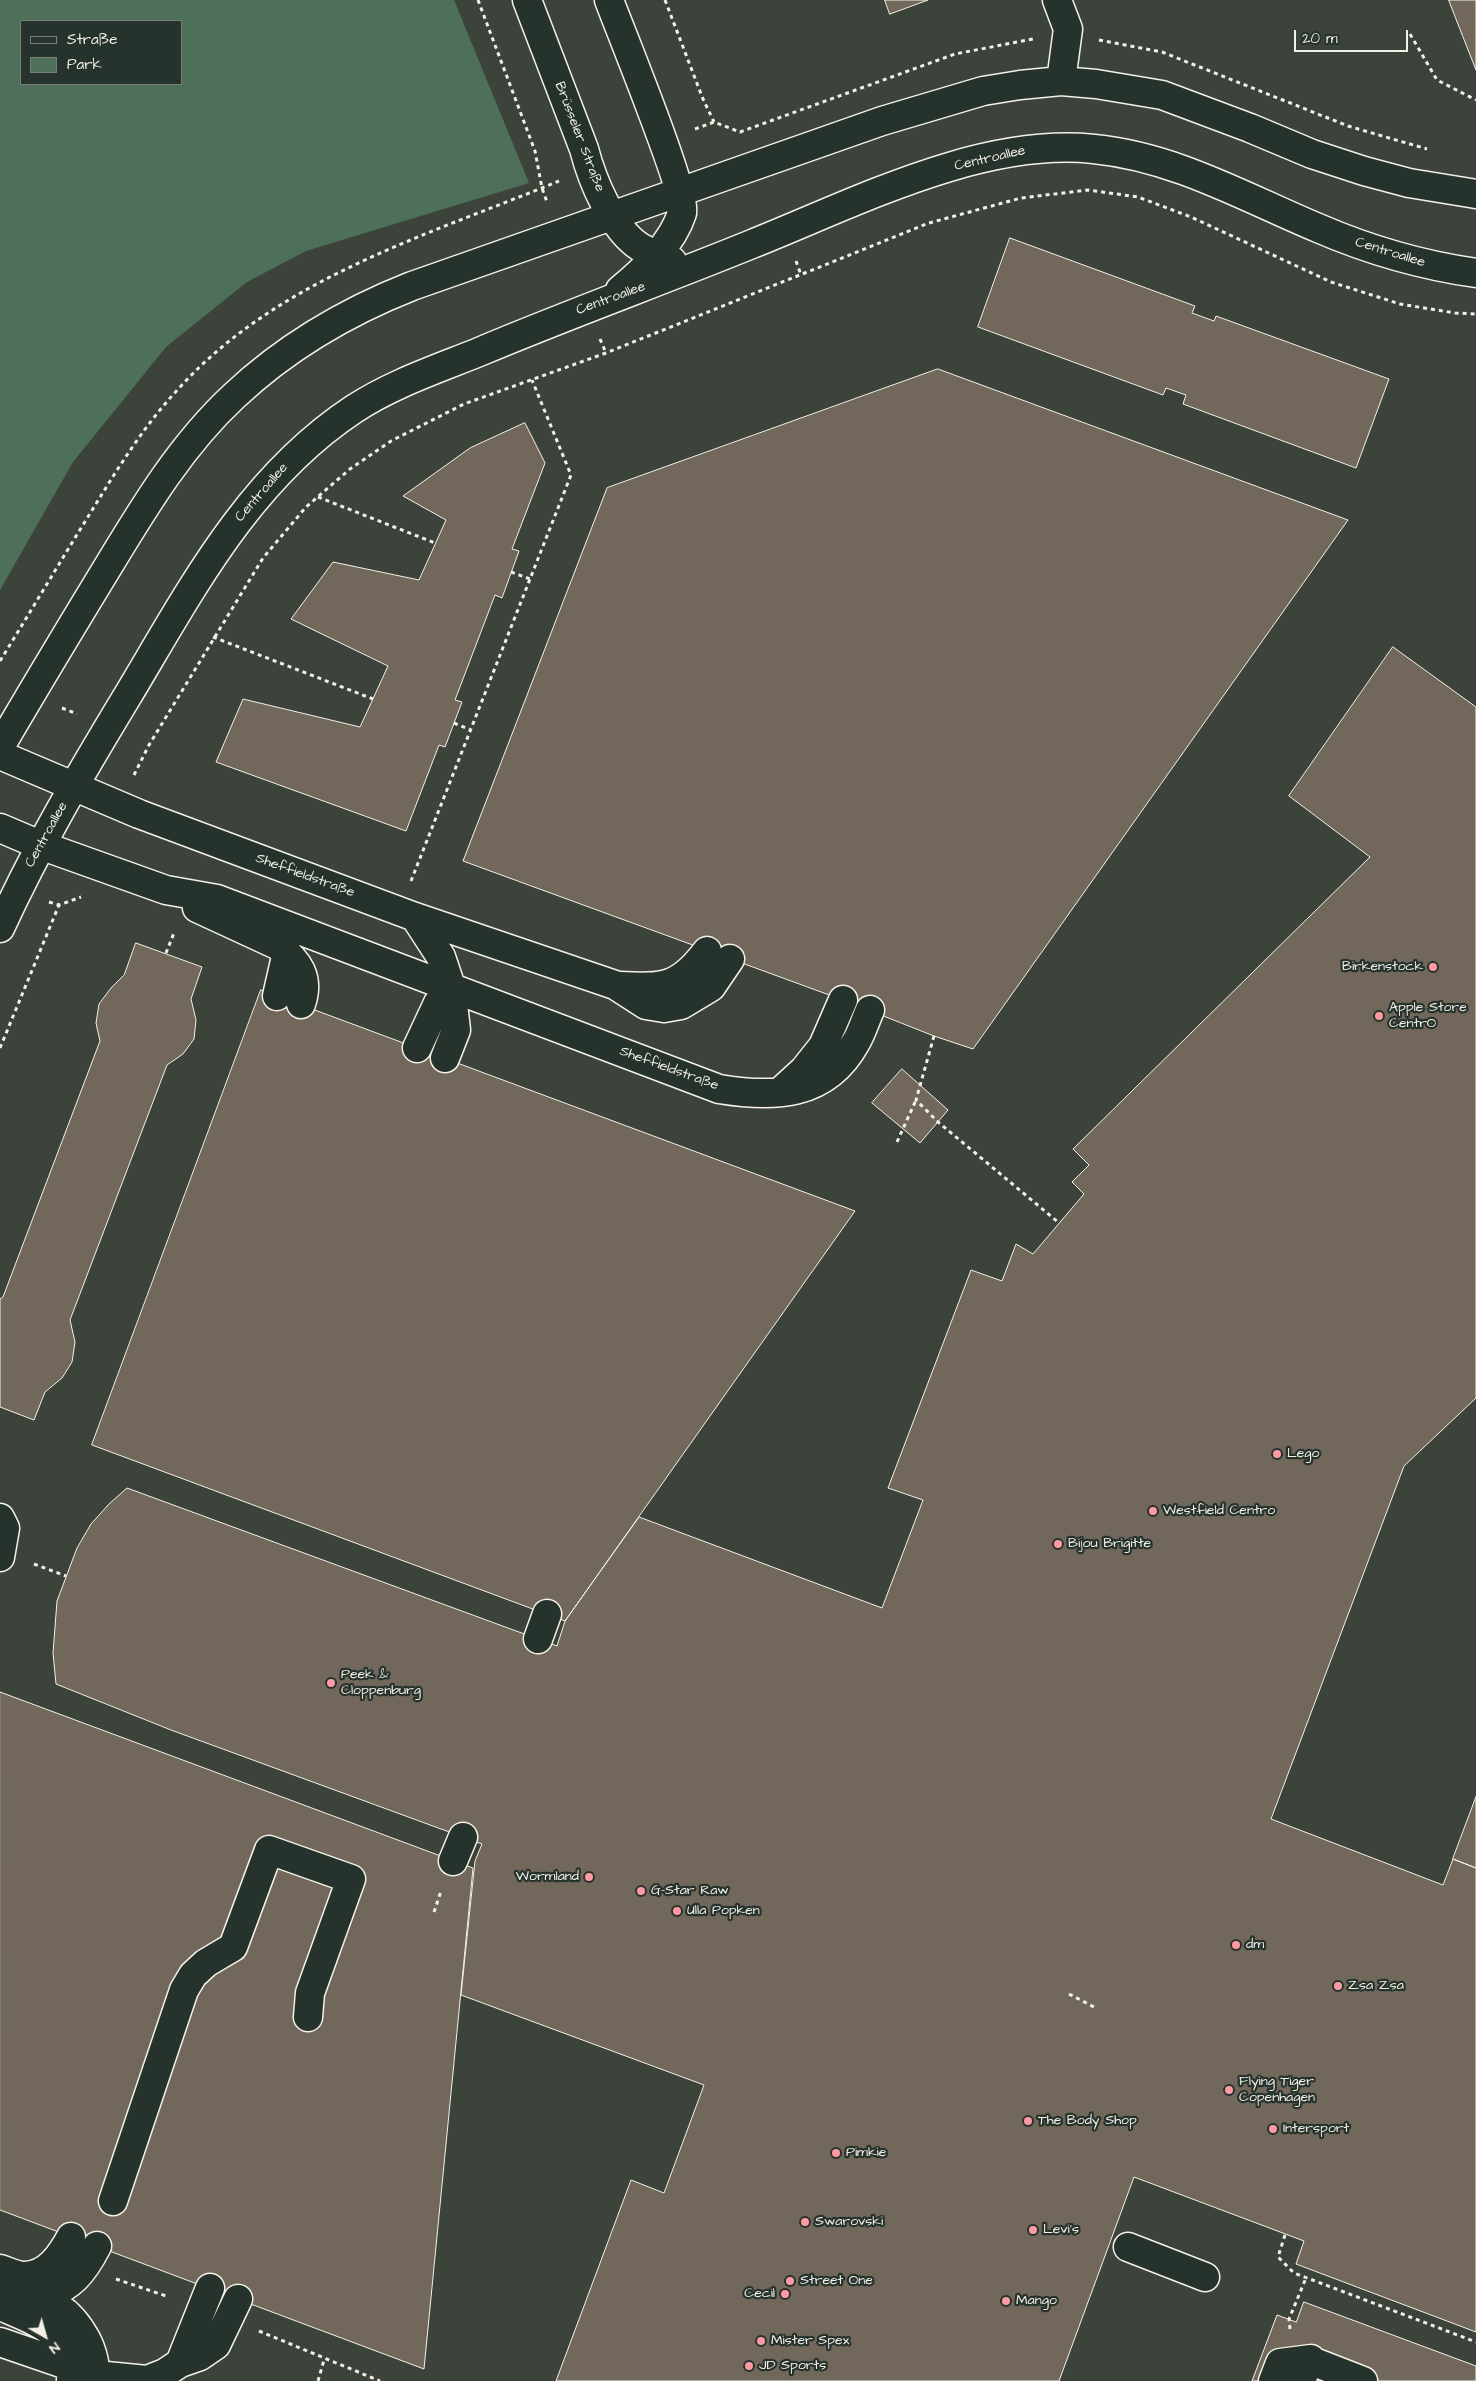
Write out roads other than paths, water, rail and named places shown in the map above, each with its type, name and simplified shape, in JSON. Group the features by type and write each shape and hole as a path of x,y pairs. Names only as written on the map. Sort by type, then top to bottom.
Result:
{"street":[{"name":"Brüsseler Straße","path":"527,0 584,149 589,168 621,230 639,246 656,255 677,264 700,265"},
{"path":"609,0 680,192 683,211 675,230 656,255 636,277 609,299"},
{"path":"1057,0 1068,29 1061,81"},
{"path":"0,747 143,509 194,438 234,396 275,360 311,335 369,304 612,215 882,121 983,91 1061,81 1134,88 1162,95 1225,118 1312,154 1364,171 1409,184 1476,194"},
{"name":"Centroallee","path":"0,928 40,845 74,786 176,614 252,500 297,454 354,409 393,388 609,299 700,265 909,181 976,159 1040,148 1090,148 1121,153 1186,170 1319,229 1392,256 1425,265 1476,273"},
{"name":"Sheffieldstraße","path":"0,755 139,814 407,914 615,985 656,988 677,980 718,955"},
{"name":"Sheffieldstraße","path":"0,828 40,845 166,890 218,899 719,1089 754,1095 809,1087 831,1073 856,1043 870,1010"},
{"name":"Sheffieldstraße","path":"166,890 212,917 278,945 287,952 304,976 305,991 289,1000"},
{"path":"407,914 441,957 451,987 456,1030 445,1058"},
{"path":"417,1048 438,1003 451,987"},
{"path":"779,1092 804,1070 823,1046 842,1000"},
{"path":"0,1518 5,1528 0,1557"},
{"path":"538,1639 547,1614"},
{"path":"113,2202 184,1990 193,1975 206,1963 233,1947 269,1850 351,1879 310,1993 308,2017"},
{"path":"0,2269 24,2276 44,2270 58,2259 71,2237"},
{"path":"42,2299 62,2290 74,2281 86,2268 97,2246"},
{"path":"1128,2247 1205,2277"},
{"path":"0,2287 42,2299 64,2309 76,2320 90,2345 84,2376"},
{"path":"180,2363 210,2288"},
{"path":"0,2342 84,2376 147,2380 165,2373 180,2363 200,2356 216,2346 238,2299"},
{"path":"0,2300 2,2307 35,2321 57,2335 84,2376"},
{"path":"1274,2381 1282,2365 1307,2367 1363,2381"}],"place":[{"name":"Birkenstock","path":"1433,967"},
{"name":"Apple Store CentrO","path":"1379,1016"},
{"name":"Lego","path":"1277,1454"},
{"name":"Westfield Centro","path":"1153,1511"},
{"name":"Bijou Brigitte","path":"1058,1544"},
{"name":"Peek & Cloppenburg","path":"331,1683"},
{"name":"Wormland","path":"589,1877"},
{"name":"G-Star Raw","path":"641,1891"},
{"name":"Ulla Popken","path":"677,1911"},
{"name":"dm","path":"1236,1945"},
{"name":"Zsa Zsa","path":"1338,1986"},
{"name":"Flying Tiger Copenhagen","path":"1229,2090"},
{"name":"The Body Shop","path":"1028,2121"},
{"name":"Intersport","path":"1273,2129"},
{"name":"Pimkie","path":"836,2153"},
{"name":"Swarovski","path":"805,2222"},
{"name":"Levi's","path":"1033,2230"},
{"name":"Street One","path":"790,2281"},
{"name":"Cecil","path":"785,2294"},
{"name":"Mango","path":"1006,2301"},
{"name":"Mister Spex","path":"761,2341"},
{"name":"JD Sports","path":"749,2366"}]}
